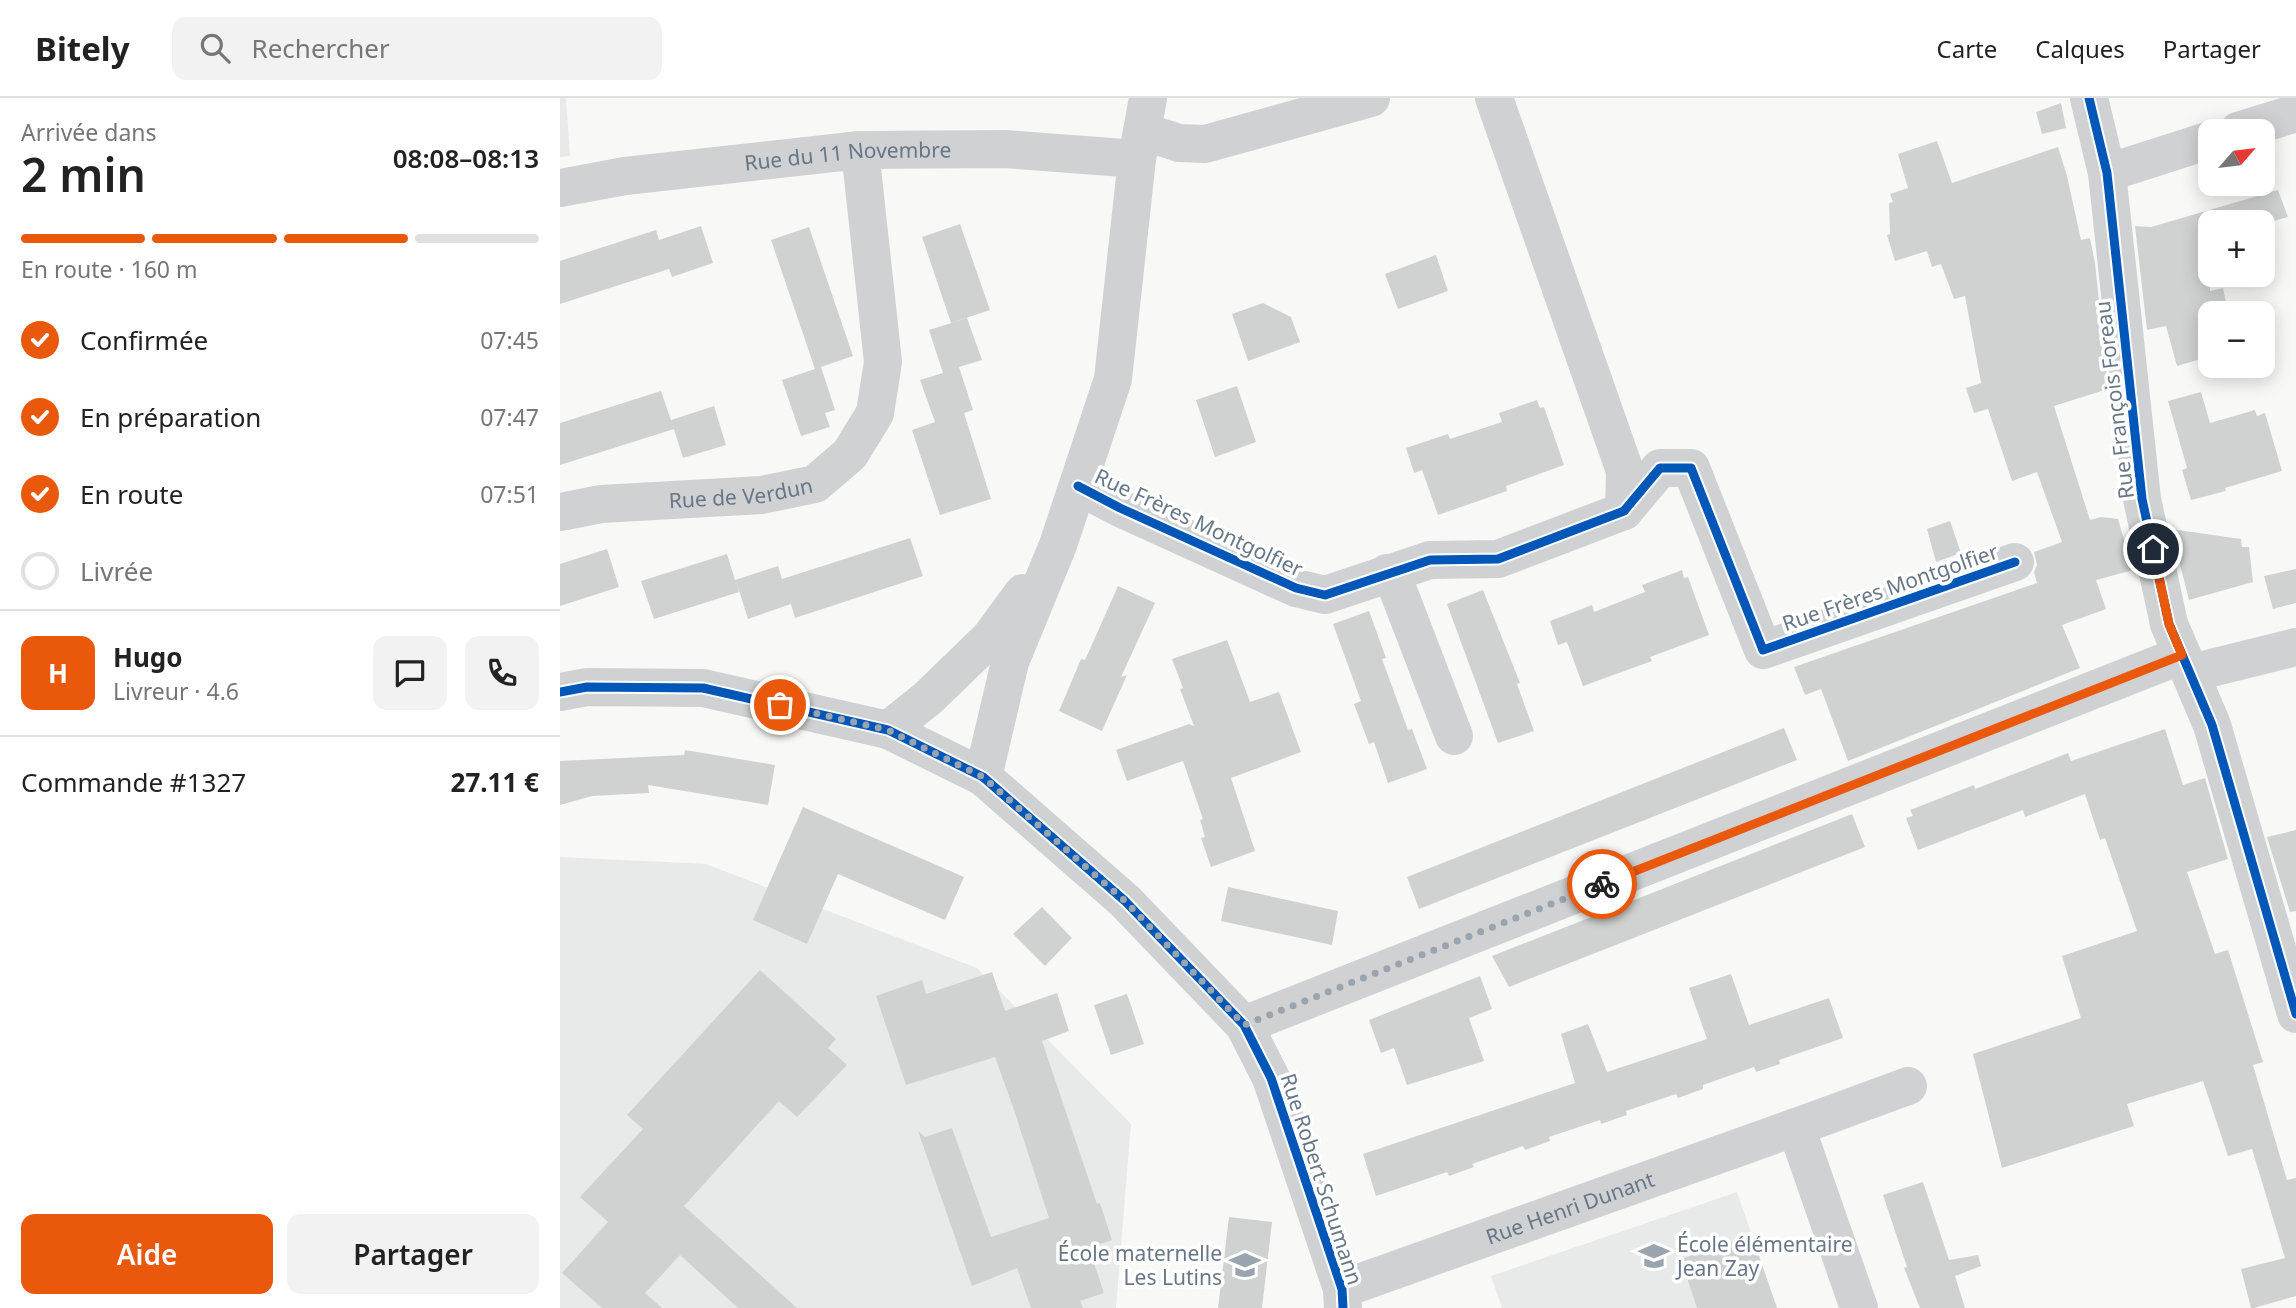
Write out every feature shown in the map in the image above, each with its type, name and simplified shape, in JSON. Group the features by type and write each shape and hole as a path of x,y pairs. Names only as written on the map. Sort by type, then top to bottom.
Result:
{"street":[{"name":"Rue du 11 Novembre","path":"560,188 625,176 860,150 1005,149 1143,130 1179,143 1205,144 1371,98"},
{"path":"1493,98 1625,471 1624,510"},
{"name":"Rue François Foreau","path":"2088,98 2106,173 2142,499 2169,624 2212,724 2296,1014"},
{"path":"2275,120 2296,113"},
{"path":"983,777 1010,662 1058,545 1113,379 1143,130"},
{"path":"2106,173 2198,144"},
{"name":"Rue de Verdun","path":"560,512 601,504 762,495 815,484 850,454 875,413 883,362 860,150"},
{"name":"Rue Frères Montgolfier","path":"1078,486 1120,508 1296,588 1325,595 1430,560 1498,559 1624,510 1660,468 1691,468 1763,650 2015,562"},
{"path":"888,730 928,698 990,638 1058,545"},
{"path":"1387,573 1396,585 1454,736"},
{"path":"1244,1025 2186,664 2296,647"},
{"name":"Rue Robert Schumann","path":"560,692 587,687 702,688 888,730 983,777 1125,901 1244,1025 1271,1078 1343,1299"},
{"name":"Rue Henri Dunant","path":"1343,1299 1908,1086"},
{"path":"1796,1127 1859,1308"}],"shaded area":[{"path":"560,98 566,98 570,156 560,157"},
{"path":"560,857 706,864 977,968 1131,1124 1116,1308 560,1308"},
{"name":"École élémentaire Jean Zay","path":"1737,1192 1777,1308 1502,1308 1491,1276"}],"building":[{"path":"2061,103 2066,128 2042,134 2036,112"},
{"path":"1937,141 1952,183 2058,147 2081,240 2090,238 2108,389 2054,406 2090,520 2101,517 2118,519 2133,570 2096,580 2106,609 2062,625 2080,668 1848,761 1821,689 1805,695 1794,667 2037,583 2034,552 2062,542 2037,472 2012,481 1988,409 1974,413 1966,388 1981,383 1965,296 1954,299 1941,264 1932,267 1927,251 1895,261 1887,235 1890,234 1889,203 1893,202 1890,194 1908,188 1898,154"},
{"path":"2278,190 2288,217 2275,221 2275,210 2209,210 2257,196 2275,196 2275,191"},
{"path":"2198,213 2198,287 2210,287 2210,291 2223,288 2226,301 2198,301 2198,360 2177,366 2166,326 2147,330 2135,226 2151,227"},
{"path":"960,224 990,310 951,323 922,237"},
{"path":"701,226 713,263 672,277 669,269 560,304 560,261 656,230 659,240"},
{"path":"809,227 853,356 821,367 835,410 825,413 830,427 801,436 782,380 815,369 771,240"},
{"path":"1436,255 1448,291 1398,309 1385,274"},
{"path":"1263,303 1291,317 1300,342 1248,361 1232,314"},
{"path":"967,318 982,360 959,367 973,410 964,413 991,499 940,515 912,430 935,422 920,380 943,373 929,330"},
{"path":"1237,386 1256,442 1215,457 1196,400"},
{"path":"661,391 674,429 560,465 560,423"},
{"path":"2201,392 2210,423 2255,410 2257,416 2265,413 2282,471 2191,500 2182,470 2187,468 2168,401"},
{"path":"1537,400 1540,408 1544,407 1564,465 1506,486 1507,491 1438,515 1422,470 1414,473 1406,448 1448,434 1450,439 1502,422 1499,413"},
{"path":"714,406 726,445 683,458 671,420"},
{"path":"1950,521 1961,553 1936,562 1927,529"},
{"path":"2171,529 2241,539 2242,547 2249,547 2253,582 2189,600"},
{"path":"910,538 923,576 795,618 791,604 748,619 736,581 739,592 654,619 641,581 727,554 735,580 778,566 782,579"},
{"path":"607,549 619,587 560,606 560,564"},
{"path":"2296,569 2296,603 2273,609 2264,576"},
{"path":"1682,570 1684,578 1688,577 1709,635 1650,657 1652,661 1583,686 1567,642 1558,645 1550,621 1592,605 1594,612 1645,592 1642,585"},
{"path":"1118,586 1155,603 1121,677 1127,675 1102,731 1059,711 1081,659 1085,660"},
{"path":"1483,590 1520,683 1517,684 1534,731 1498,743 1447,604"},
{"path":"1369,611 1386,658 1382,659 1408,730 1412,729 1427,769 1388,783 1374,742 1369,744 1354,704 1361,701 1333,624"},
{"path":"1227,640 1250,702 1279,692 1301,752 1231,778 1255,851 1211,867 1201,838 1205,837 1200,820 1203,819 1183,761 1127,781 1116,750 1189,724 1194,726 1172,659"},
{"path":"1784,728 1797,760 1419,909 1407,877"},
{"path":"2165,729 2183,785 2205,778 2228,859 2187,872 2215,954 2228,950 2263,1062 2253,1065 2287,1180 2296,1178 2296,1296 2254,1308 2251,1308 2241,1269 2285,1258 2252,1149 2228,1156 2203,1081 2127,1104 2134,1126 2002,1168 1973,1054 2081,1018 2062,956 2137,931 2105,838 2100,840 2085,794 2025,817 2023,810 1918,850 1906,818 1913,816 1910,810 1974,785 1975,789 2068,753 2071,761"},
{"path":"685,750 775,765 768,805 648,785 649,793 592,796 560,805 560,761 684,755"},
{"path":"803,807 964,877 945,920 838,874 807,944 753,920"},
{"path":"1852,814 1865,847 1509,987 1492,956"},
{"path":"2296,830 2296,911 2290,912 2267,837"},
{"path":"1228,887 1338,911 1332,945 1221,921"},
{"path":"1042,907 1072,938 1045,966 1013,934"},
{"path":"760,970 836,1039 828,1048 847,1065 797,1117 779,1101 684,1206 797,1308 738,1308 680,1255 645,1293 662,1308 602,1308 562,1273 608,1222 580,1197 643,1129 627,1115"},
{"path":"992,972 1005,1011 1057,993 1069,1031 1042,1041 1097,1204 1100,1203 1112,1240 1089,1248 1104,1293 1080,1301 1083,1308 1031,1308 1017,1268 972,1286 918,1131 925,1137 952,1128 991,1237 1049,1218 1013,1107 995,1057 906,1085 876,996 922,980 926,994"},
{"path":"1731,974 1749,1025 1829,998 1843,1038 1779,1060 1780,1064 1756,1072 1754,1067 1703,1085 1703,1089 1678,1098 1676,1094 1626,1111 1627,1115 1601,1124 1600,1120 1549,1137 1550,1141 1525,1150 1523,1146 1472,1164 1474,1167 1449,1176 1447,1172 1376,1196 1363,1154 1575,1083 1561,1034 1588,1024 1607,1072 1707,1039 1689,988"},
{"path":"1480,976 1492,1009 1469,1018 1484,1061 1407,1085 1394,1048 1381,1053 1369,1020"},
{"path":"1127,994 1144,1044 1111,1055 1094,1005"},
{"path":"1923,1182 1949,1260 1978,1255 1981,1266 1955,1276 1965,1308 1920,1308 1904,1268 1907,1267 1883,1195"},
{"name":"École maternelle Les Lutins","path":"1229,1217 1272,1222 1262,1308 1218,1308"},
{"path":"1752,1236 1777,1308 1697,1308 1681,1259"}],"cycle path":[{"path":"2089,98 2107,173 2142,499 2169,624 2212,725 2296,1014"},
{"path":"1078,486 1120,508 1296,588 1325,595 1430,560 1498,559 1624,511 1660,468 1691,468 1763,650 2015,562"},
{"path":"560,692 587,687 703,688 888,730 983,777 1125,901 1244,1025 1271,1078 1342,1289 1343,1308"}],"way so far":[{"path":"780,705 888,730 983,777 1125,901 1244,1025 1602,884"}],"place":[{"name":"École élémentaire Jean Zay","path":"1654,1256"},
{"name":"École maternelle Les Lutins","path":"1245,1265"}],"route":[{"path":"1602,884 2182,655 2169,624 2153,549"}]}
